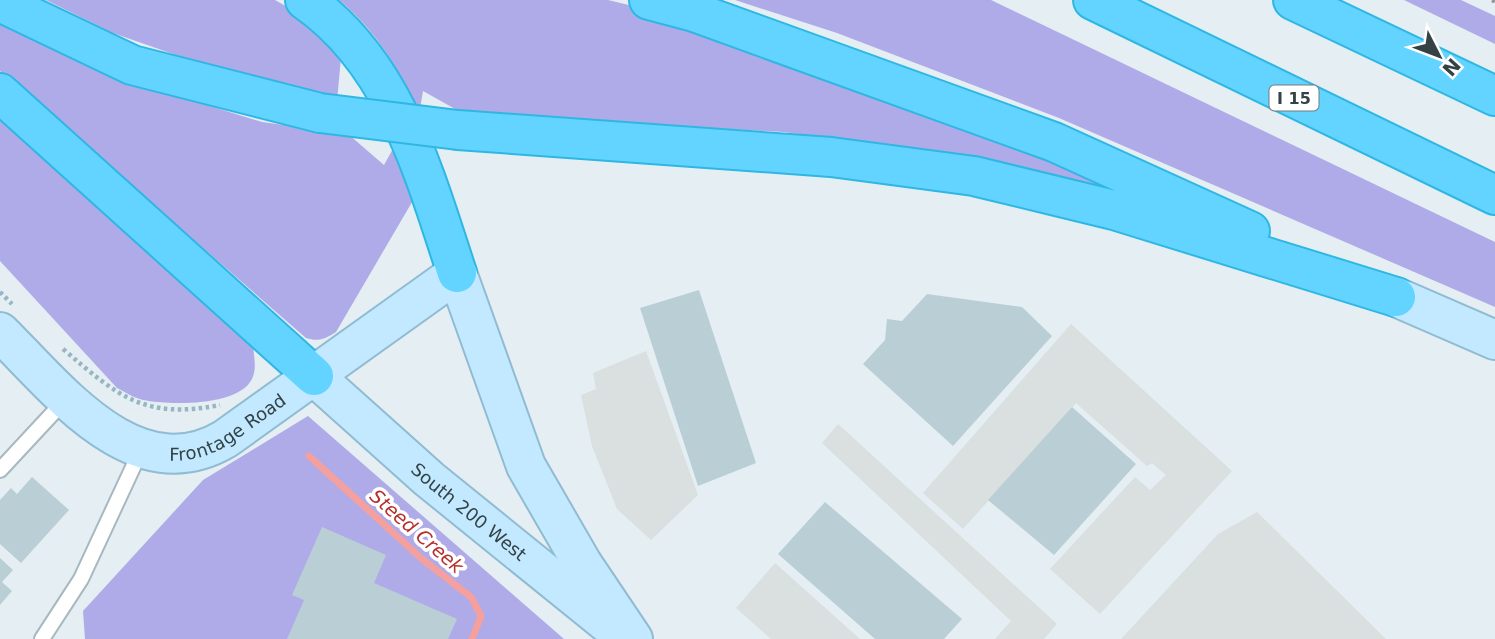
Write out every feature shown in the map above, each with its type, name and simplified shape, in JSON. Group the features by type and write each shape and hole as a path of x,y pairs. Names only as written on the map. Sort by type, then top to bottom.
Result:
{"highway":[{"path":"305,0 357,48 393,104 427,181 457,273"},
{"path":"649,0 694,12 1054,142 1396,297"},
{"name":"I 15","path":"1093,0 1495,195"},
{"path":"1293,0 1495,96"},
{"path":"0,2 132,65 320,113 458,130 831,157 974,176 1114,210 1396,297"},
{"path":"0,93 314,376"}],"main road":[{"name":"Frontage Road","path":"9,321 67,398 109,433 141,450 175,455 215,445 457,273"},
{"name":"South 200 West","path":"457,273 526,466 582,563 633,639"},
{"path":"1396,297 1495,340"},
{"name":"South 200 West","path":"314,376 429,479 597,617 633,639"}],"lane":[{"path":"0,470 67,398"},
{"path":"41,639 81,579 141,450"}],"path":[{"path":"0,292 9,321"},
{"path":"57,345 119,395 142,406 182,409 228,403"}],"shaded area":[{"path":"46,0 275,0 317,24 342,47 337,101 190,60 113,33"},
{"path":"339,0 608,0 695,21 1205,216 889,147 784,132 464,114 423,91 420,109 417,109 402,78 375,37"},
{"path":"735,0 991,0 1495,242 1495,307 1059,118 837,33"},
{"path":"1404,0 1461,0 1495,16 1495,44"},
{"path":"0,20 135,83 262,122 348,134 384,165 394,147 415,197 336,332 322,339 306,338 0,71"},
{"path":"0,110 253,346 254,371 252,379 244,388 233,395 202,402 169,403 143,400 130,395 117,388 0,261"},
{"path":"1071,324 1232,471 1100,614 1050,569 1135,477 1150,490 1166,475 1152,463 1147,466 1076,403 963,529 923,493"},
{"path":"646,351 698,495 651,540 617,509 592,446 581,395 596,389 593,373"},
{"path":"308,416 564,639 85,639 83,611 203,480"},
{"path":"838,424 1057,624 1044,639 995,639 1011,621 822,443"},
{"path":"1257,512 1386,639 1121,639 1218,534"},
{"path":"775,563 860,639 771,639 736,608"}],"building":[{"path":"699,290 756,463 698,486 640,308"},
{"path":"927,294 1022,307 1052,336 953,446 863,364 885,340 887,319 902,321"},
{"path":"1072,407 1136,464 1054,555 988,500"},
{"path":"32,477 69,510 21,563 0,544 0,500 11,488 17,494"},
{"path":"825,502 962,619 944,639 875,639 778,554"},
{"path":"322,527 386,555 374,583 457,619 448,639 287,639 304,600 292,595"},
{"path":"0,558 13,570 2,582 12,591 0,605"}],"waterway":[{"name":"Steed Creek","path":"309,456 422,559 471,597 481,616 472,639"}]}
